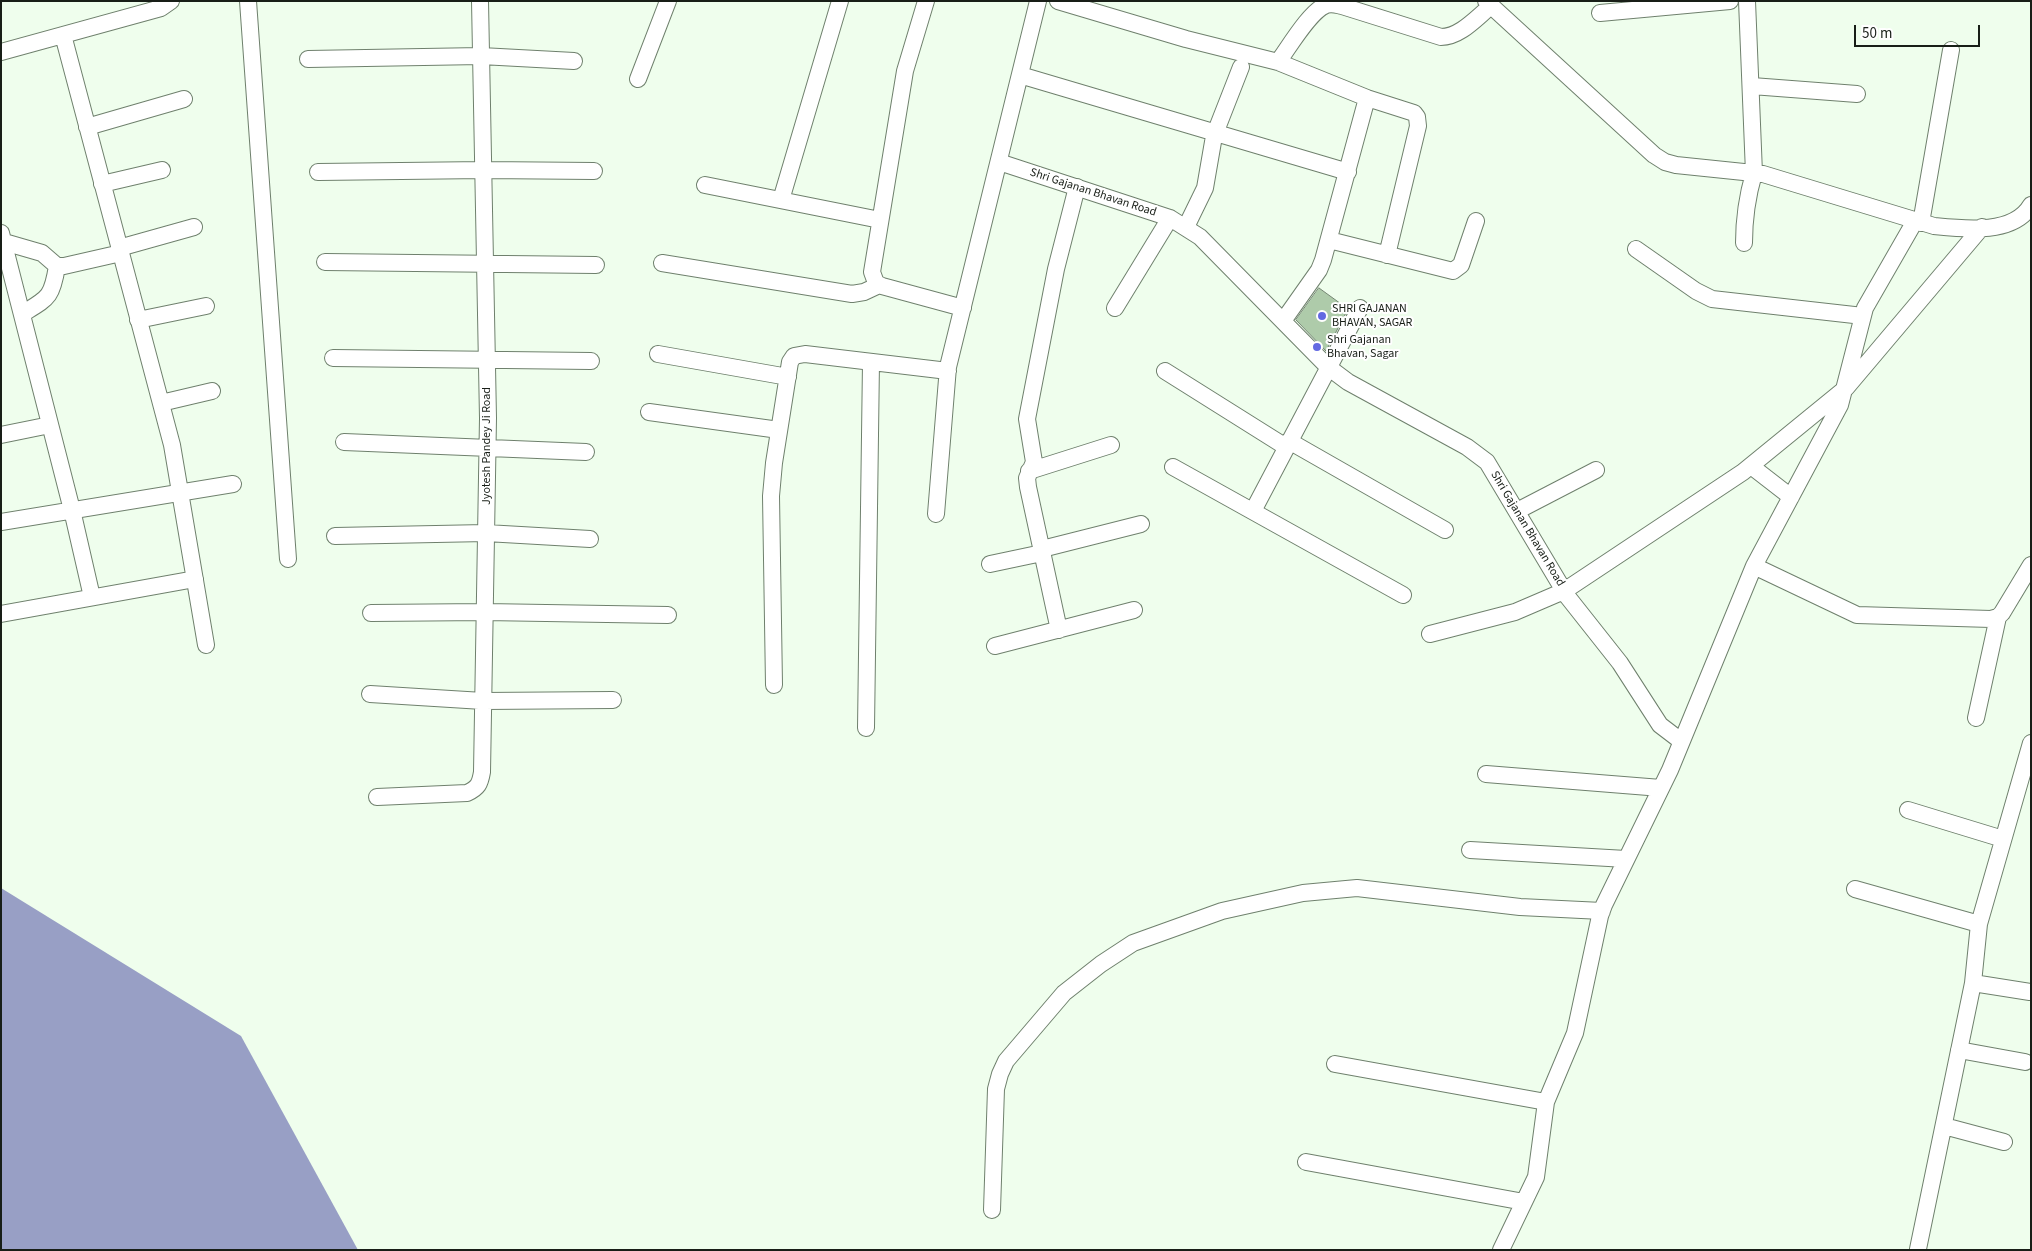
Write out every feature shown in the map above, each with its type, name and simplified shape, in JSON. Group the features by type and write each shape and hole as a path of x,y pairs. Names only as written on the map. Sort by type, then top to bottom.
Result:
{"street":[{"path":"1,52 161,8 171,1"},
{"path":"248,1 288,559"},
{"name":"Jyotesh Pandey Ji Road","path":"377,797 467,793 476,789 482,772 487,361 480,1"},
{"path":"638,80 668,1"},
{"path":"781,200 840,1"},
{"path":"926,1 905,71 872,272 873,278 879,285 963,308"},
{"path":"936,514 948,371 1038,1"},
{"path":"1058,1 1250,60 1278,62 1368,98 1414,113 1418,121 1387,255"},
{"path":"1600,13 1730,1"},
{"path":"1744,243 1747,197 1754,173 1752,86 1747,1"},
{"path":"1278,62 1314,14 1325,5 1342,6 1441,37 1457,33 1488,4 1664,162 1676,166 1772,176 1918,222 1949,228 2005,226 2015,222 2031,206"},
{"path":"63,35 172,445 206,645"},
{"path":"1502,1249 1536,1177 1546,1102 1575,1033 1602,911 1661,788 1754,566 1835,415 1846,388 1863,316 1869,300 1918,222 1951,50"},
{"path":"308,59 481,56 574,61"},
{"path":"1186,226 1205,188 1250,60"},
{"path":"1020,75 1348,172"},
{"path":"1752,86 1857,94"},
{"path":"1283,321 1319,270 1368,98"},
{"path":"87,127 184,99"},
{"name":"Shri Gajanan Bhavan Road","path":"999,162 1170,218 1186,226 1200,237 1328,366 1348,382 1478,454 1495,473 1564,591 1620,664 1660,725 1681,741"},
{"path":"102,184 162,170"},
{"path":"318,172 594,171"},
{"path":"705,186 880,220"},
{"path":"1059,630 1028,487 1029,471 1034,462 1027,418 1056,269 1077,188"},
{"path":"1115,308 1170,218"},
{"path":"1329,240 1453,271 1461,265 1476,221"},
{"path":"2,237 42,253 57,266 64,266 194,227"},
{"path":"1430,634 1515,612 1564,591 1751,466 1846,388 1982,227"},
{"path":"2,237 72,510 92,597"},
{"path":"1636,249 1696,291 1712,299 1863,316"},
{"path":"325,262 596,265"},
{"path":"662,263 852,294 864,292 879,285"},
{"path":"22,314 46,300 54,286 57,266"},
{"path":"138,320 206,306"},
{"path":"1253,511 1360,308"},
{"path":"658,354 788,377"},
{"path":"774,686 771,496 790,362 794,356 799,354 948,371"},
{"path":"333,358 487,361 591,360"},
{"path":"866,728 870,362"},
{"path":"1165,371 1288,444 1445,530"},
{"path":"161,403 212,391"},
{"path":"649,412 779,430"},
{"path":"1,435 50,425"},
{"path":"344,442 586,452"},
{"path":"1029,471 1111,445"},
{"path":"1751,466 1791,497"},
{"path":"1173,467 1403,595"},
{"path":"1517,511 1596,470"},
{"path":"1,522 233,484"},
{"path":"990,564 1141,524"},
{"path":"335,536 486,533 590,539"},
{"path":"1754,566 1858,615 1991,619 1998,617 2002,613 2031,564"},
{"path":"1,614 195,579"},
{"path":"995,646 1134,610"},
{"path":"371,613 484,612 668,616"},
{"path":"1976,718 1998,617"},
{"path":"370,694 483,701 613,700"},
{"path":"1918,1248 1973,983 1979,924 2031,743"},
{"path":"1486,774 1661,788"},
{"path":"1908,810 2004,838"},
{"path":"1470,850 1626,859"},
{"path":"992,1210 996,1089 1006,1060 1064,994 1100,964 1133,942 1222,911 1304,893 1351,888 1370,888 1520,907 1602,911"},
{"path":"1856,890 1979,924"},
{"path":"1973,983 2030,992"},
{"path":"1959,1050 2025,1062"},
{"path":"1335,1064 1546,1102"},
{"path":"1944,1126 2004,1142"},
{"path":"1306,1162 1524,1202"}],"water":[{"path":"1,888 241,1036 358,1250 1,1250"}],"building":[{"name":"SHRI GAJANAN BHAVAN, SAGAR","path":"1319,288 1348,309 1326,351 1296,320"}],"place":[{"name":"SHRI GAJANAN BHAVAN, SAGAR","path":"1322,316"},
{"name":"Shri Gajanan Bhavan, Sagar","path":"1317,347"}]}
